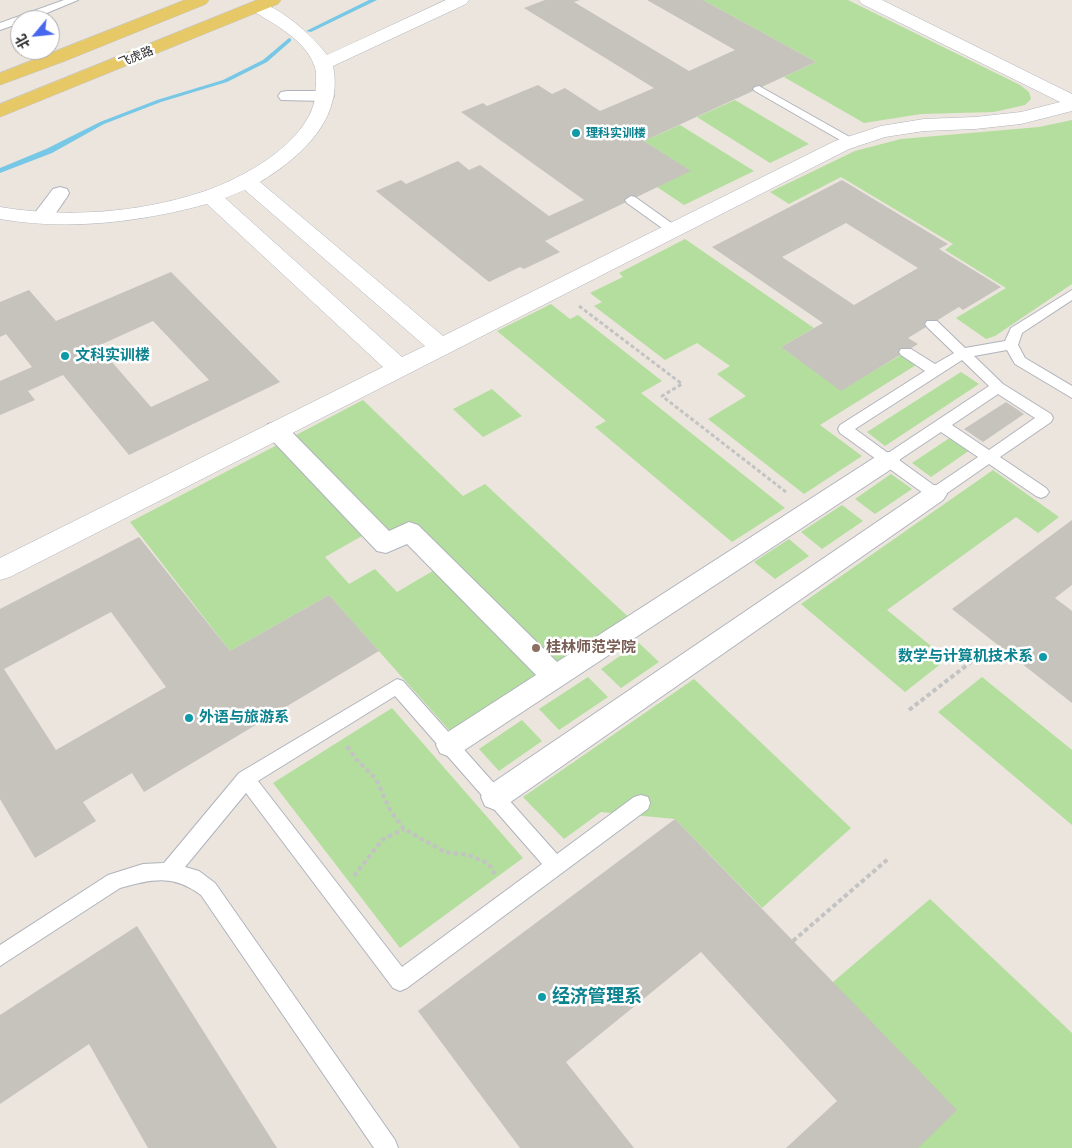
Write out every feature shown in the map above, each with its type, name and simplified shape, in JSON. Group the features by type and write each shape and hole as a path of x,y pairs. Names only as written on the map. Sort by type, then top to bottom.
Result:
{"main road":[{"name":"飞虎路","path":"0,79 68,54 200,0"},
{"name":"飞虎路","path":"0,111 265,3"}],"street":[{"path":"323,64 460,0"},
{"path":"868,0 1072,101"},
{"path":"1,214 41,218 86,218 172,206 211,196 247,181 274,163 301,141 320,114 327,87 323,64 307,42 282,22 265,3"},
{"path":"288,96 325,96"},
{"path":"0,570 672,230 851,142 881,132 924,125 975,123 1021,118 1072,105"},
{"path":"247,181 441,347"},
{"path":"41,218 60,194"},
{"path":"211,196 399,368"},
{"path":"276,430 386,544 409,531 555,677"},
{"path":"450,745 888,460"},
{"path":"495,797 935,494"}],"lane":[{"path":"46,10 73,0"},
{"path":"759,89 851,142"},
{"path":"631,200 672,230"},
{"path":"1072,294 1016,331 1011,345 1020,361 1072,393"},
{"path":"932,324 963,353 998,387 1046,418 935,494 845,429 963,353 1011,345"},
{"path":"906,352 935,371"},
{"path":"888,460 998,387"},
{"path":"942,424 1040,492"},
{"path":"169,872 246,779 398,686 556,866"},
{"path":"246,779 400,982 641,804"},
{"path":"0,956 115,881 144,873 169,872 192,877 208,890 387,1148"}],"path":[{"path":"557,288 682,384 662,396 810,511"},
{"path":"909,710 981,654"},
{"path":"334,724 356,759 376,779 390,810 404,829 426,844 445,852 468,855 488,864 497,876 508,901"},
{"path":"335,896 382,840 404,829"},
{"path":"793,940 888,859"}],"green space":[{"path":"703,0 848,0 1020,85 1029,92 1031,99 1025,105 994,112 921,114 864,123 784,77 816,62"},
{"path":"735,100 809,144 770,163 697,117"},
{"path":"1072,120 1072,284 995,336 986,339 956,318 1006,288 945,250 953,244 841,177 789,204 770,192 855,151 901,139 1039,127"},
{"path":"680,125 754,171 684,205 657,187 690,171 644,141"},
{"path":"685,239 814,328 781,347 841,390 901,355 916,365 820,425 862,456 804,494 708,419 746,396 717,374 730,366 697,343 665,360 594,306 602,302 590,293 623,277 619,273"},
{"path":"551,304 570,319 578,315 662,381 641,393 785,508 732,542 595,427 606,421 497,331"},
{"path":"961,372 979,384 885,446 867,432"},
{"path":"492,389 522,416 483,437 453,409"},
{"path":"363,400 463,496 485,484 636,624 457,739 329,595 230,651 130,522","holes":["409,531 443,565 397,592 375,569 349,584 325,557 369,532"]},
{"path":"951,437 970,450 931,477 912,463"},
{"path":"993,470 1059,517 1038,533 1016,517 887,610 947,659 905,692 801,604"},
{"path":"891,474 912,489 875,514 855,499"},
{"path":"842,505 863,521 822,549 801,532"},
{"path":"789,539 809,556 775,579 754,562"},
{"path":"639,643 659,662 621,688 601,669"},
{"path":"588,677 608,697 559,730 539,709"},
{"path":"982,677 1072,750 1072,825 938,712"},
{"path":"694,679 851,828 762,908 675,819 601,812 564,839 523,797"},
{"path":"392,708 523,858 400,948 273,783"},
{"path":"522,720 542,741 499,771 479,749"},
{"path":"930,899 1072,1033 1072,1148 918,1148 833,982"}],"building":[{"name":"理科实训楼","path":"545,0 580,0 574,2 689,71 735,50 647,0 703,0 816,62 644,141 691,171 545,241 560,252 524,269 520,267 489,282 376,191 401,180 406,184 458,161 469,170 480,165 549,216 584,200 461,112 483,103 487,106 538,85 552,94 565,88 600,111 654,88 524,8"},
{"path":"842,180 948,244 939,249 1001,287 963,310 959,307 908,338 918,344 841,391 781,347 823,323 712,247","holes":["846,223 918,268 854,305 782,257"]},
{"name":"文科实训楼","path":"171,272 280,382 129,455 63,375 28,391 35,400 0,415 0,381 32,367 6,334 0,337 0,302 29,290 56,321","holes":["153,321 209,380 151,407 98,346"]},
{"path":"1006,402 1024,414 983,442 964,429"},
{"name":"数学与计算机技术系","path":"1072,520 1072,585 1055,598 1072,611 1072,703 952,609"},
{"name":"外语与旅游系","path":"139,537 230,651 329,595 379,651 144,792 132,773 83,802 96,821 35,858 0,799 0,609","holes":["111,612 166,687 56,750 4,669"]},
{"name":"经济管理系","path":"675,819 957,1110 918,1148 786,1148 837,1101 701,952 566,1062 634,1148 520,1148 418,1011"},
{"path":"137,926 277,1148 148,1148 89,1044 0,1104 0,1015"}],"waterway":[{"path":"309,31 374,0"},
{"path":"0,171 49,151 102,123 159,101 225,81 265,61 289,40"}],"place":[{"name":"理科实训楼","path":"576,133"},
{"name":"文科实训楼","path":"65,356"},
{"name":"桂林师范学院","path":"536,648"},
{"name":"数学与计算机技术系","path":"1043,657"},
{"name":"外语与旅游系","path":"189,718"},
{"name":"经济管理系","path":"542,997"}]}
